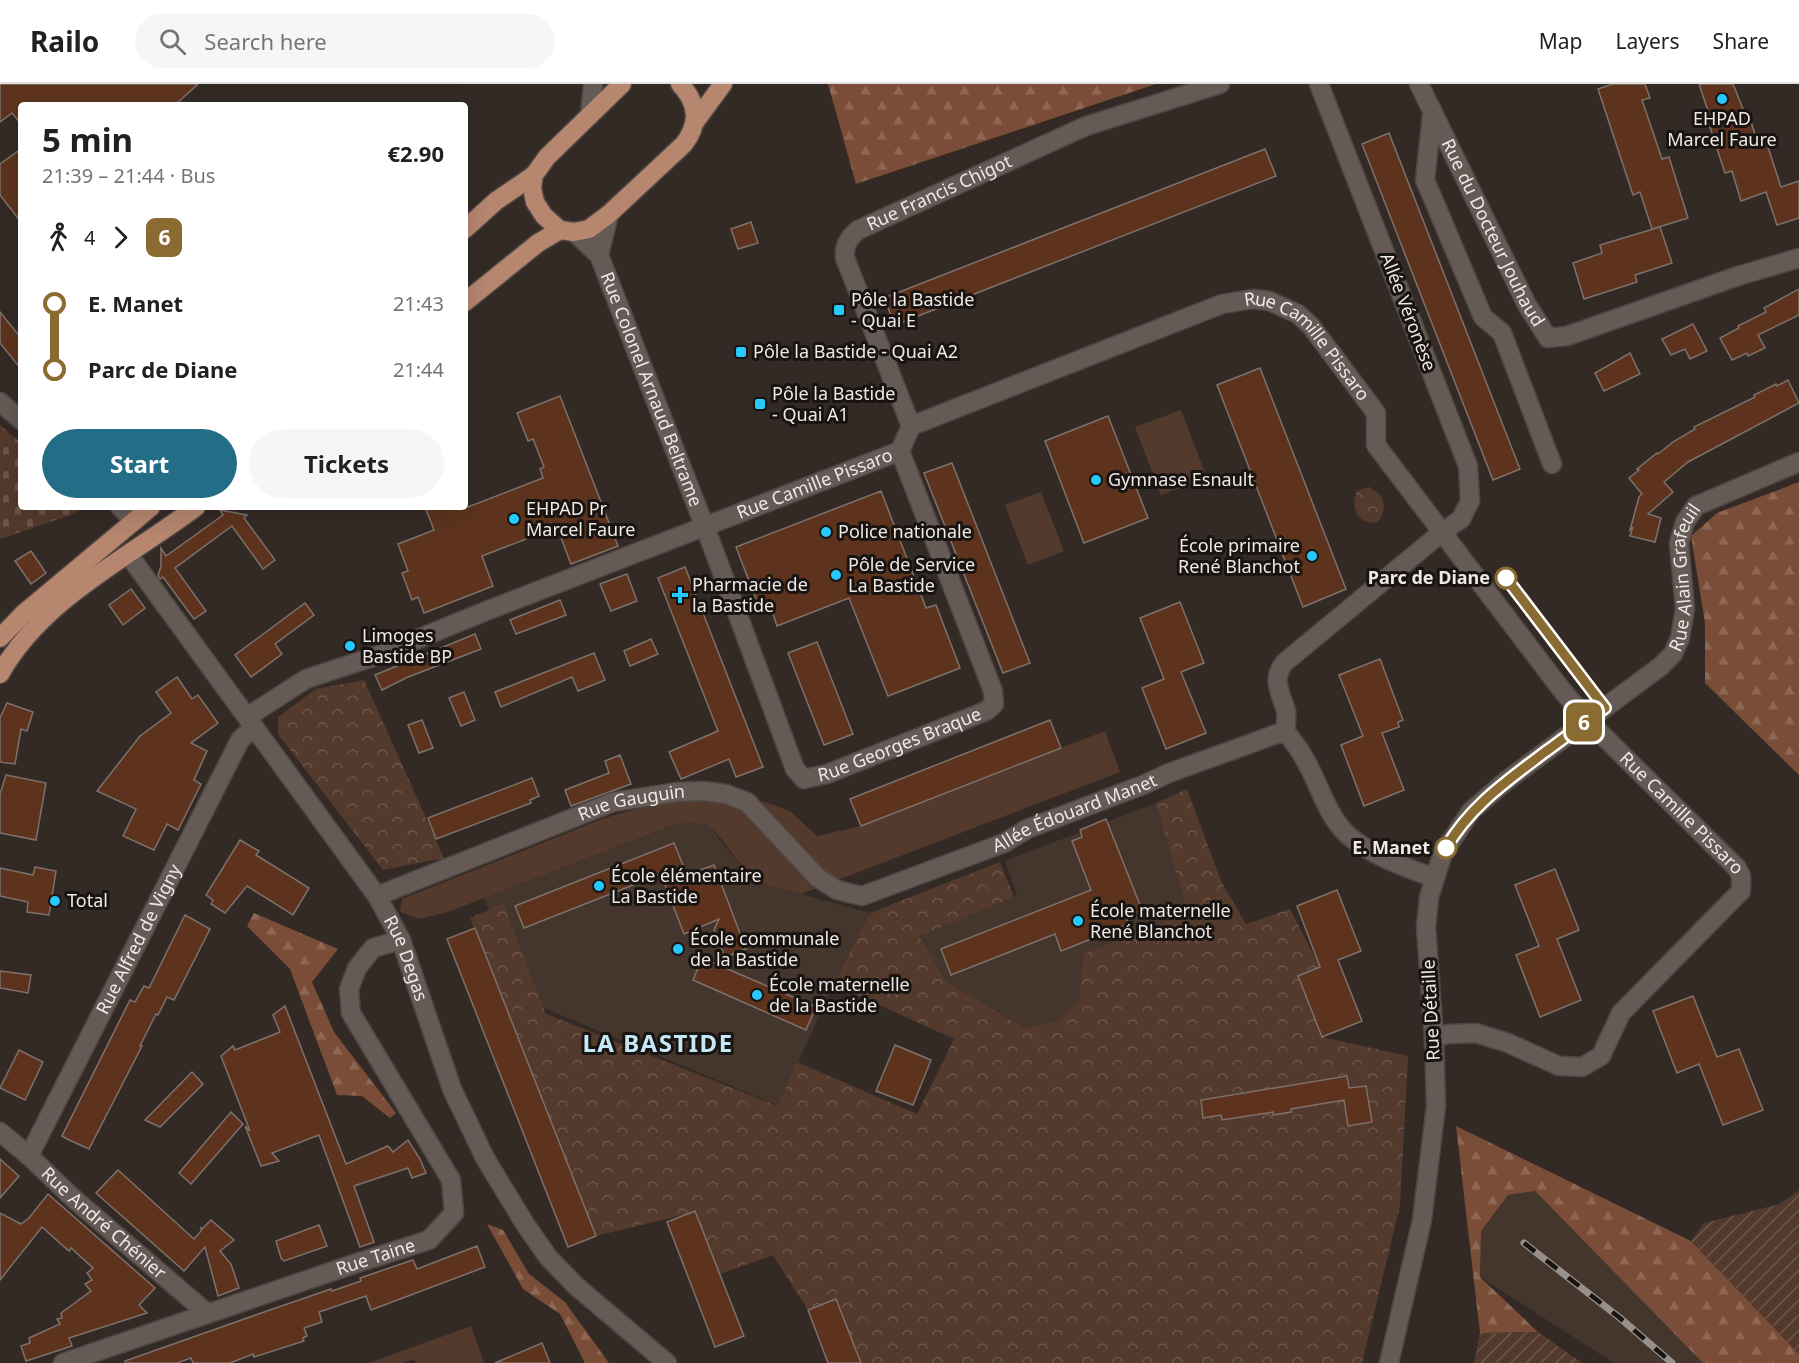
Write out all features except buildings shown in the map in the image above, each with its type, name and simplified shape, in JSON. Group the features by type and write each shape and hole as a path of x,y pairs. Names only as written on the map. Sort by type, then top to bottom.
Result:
{"main road":[{"path":"468,226 496,201 534,175 547,158 622,84"},
{"path":"468,300 538,243 567,231 589,229 609,214 684,144 693,132 695,122 694,108 688,92 680,84"},
{"path":"695,122 723,84"},
{"path":"534,175 532,188 535,202 544,216 567,231"},
{"path":"0,638 23,614 148,510"},
{"path":"0,674 11,654 55,607 192,510"}],"street":[{"path":"590,116 593,84"},
{"name":"Rue Francis Chigot","path":"911,426 845,258 848,238 858,230 1086,126 1220,84"},
{"name":"Allée Véronèse","path":"1319,84 1468,466 1470,501 1461,519 1441,533"},
{"name":"Rue du Docteur Jouhaud","path":"1419,84 1432,115 1527,305 1548,338 1567,336 1738,276 1799,258"},
{"path":"1432,115 1425,180 1483,317 1502,333 1552,464"},
{"name":"Rue Colonel Arnaud Beltrame","path":"599,255 609,214"},
{"name":"Rue Colonel Arnaud Beltrame","path":"567,231 599,255 703,526"},
{"name":"Rue Camille Pissaro","path":"251,722 306,679 376,656 703,526 900,451 911,426 1212,308 1253,299 1269,301 1298,314 1311,326 1376,414 1376,445 1441,533 1587,720 1737,868 1742,876 1741,891 1621,1012 1601,1056 1582,1067 1559,1066 1508,1043 1476,1033 1448,1034 1434,1038"},
{"path":"0,402 18,417"},
{"name":"Rue Georges Braque","path":"703,526 795,769 804,779 827,774 986,711 994,704 993,691 900,451"},
{"name":"Rue Alain Grafeuil","path":"1587,720 1673,654 1680,638 1685,609 1680,543 1685,522 1696,506 1799,462"},
{"path":"123,510 135,521"},
{"path":"1435,878 1361,846 1340,827 1329,811 1304,757 1286,731 1286,713 1276,683 1279,670 1284,663 1441,533"},
{"name":"Rue Degas","path":"135,549 251,722 377,896 401,940 452,1089 485,1158 525,1224 548,1257 576,1286 667,1363"},
{"name":"Rue Détaille","path":"1389,1363 1412,1268 1426,1193 1436,1106 1426,927 1429,897 1443,853 1472,811 1506,781 1587,720"},
{"name":"Rue Alfred de Vigny","path":"29,1156 251,722"},
{"name":"Allée Édouard Manet","path":"862,896 1004,843 1027,828 1286,731"},
{"name":"Rue Gauguin","path":"377,896 613,802 677,792 704,791 726,794 747,802 818,878 837,890 862,896"},
{"name":"Rue Taine","path":"63,1363 429,1240 454,1213 451,1180 351,1013 349,989 357,968 374,948 401,940"},
{"name":"Rue André Chénier","path":"0,1132 208,1314"}],"shaded area":[{"name":"École maternelle René Blanchot","path":"1159,802 1220,965 1027,1045 889,947 1017,895 1005,861"},
{"name":"École communale de la Bastide","path":"690,822 708,825 753,881 870,913 833,984 779,1106 525,1000 484,898 668,827"},
{"path":"1535,1191 1703,1363 1614,1363 1480,1277 1481,1231 1508,1195"}],"green space":[{"path":"828,84 1156,84 856,184"},
{"path":"1181,410 1207,478 1161,495 1135,427"},
{"path":"0,425 18,440 18,510 80,510 0,539"},
{"path":"1799,482 1799,775 1705,683 1705,623 1691,536 1717,513"},
{"path":"1369,487 1382,498 1384,507 1378,522 1365,521 1355,509 1357,491"},
{"path":"1041,492 1064,551 1028,565 1005,505"},
{"path":"364,680 444,858 383,870 278,734 278,717 316,689"},
{"path":"1105,731 1120,772 801,894 753,881 708,825 690,822 668,827 448,912 419,919 400,912 402,899 605,818 664,801 722,798 765,802 790,811 817,836 861,826"},
{"path":"1187,789 1221,881 1246,924 1290,909 1320,967 1298,976 1322,1037 1408,1056 1400,1206 1362,1363 861,1363 836,1299 808,1310 773,1255 720,1274 695,1212 596,1236 470,918 503,904 546,1014 778,1106 797,1062 917,1114 954,1039 833,984 870,913 1000,862 1014,897 919,936 946,982 1024,1028 1059,1021 1079,1000 1084,954 1188,912 1156,803"},
{"path":"254,913 338,949 312,982 334,1032 396,1113 390,1118 362,1096 337,1095 290,969 247,926"},
{"path":"1456,1126 1691,1241 1799,1354 1799,1363 1703,1363 1535,1191 1508,1195 1481,1231 1480,1277 1538,1332 1480,1333"},
{"path":"1799,1190 1799,1354 1691,1241 1704,1223 1780,1204"},
{"path":"487,1224 503,1230 529,1274 565,1302 609,1363 585,1363 560,1314 523,1289"},
{"path":"471,1326 484,1363 416,1363 415,1359 403,1363 369,1363"},
{"path":"1538,1332 1582,1363 1474,1363 1480,1333"}],"railway":[{"path":"1524,1243 1620,1318 1672,1363"}],"bus line":[{"name":"6","path":"1446,848 1472,811 1488,796 1605,708 1506,578"}],"place":[{"name":"EHPAD Marcel Faure","path":"1722,99"},
{"name":"Pôle la Bastide - Quai E","path":"839,310"},
{"name":"Pôle la Bastide - Quai A2","path":"741,352"},
{"name":"Pôle la Bastide - Quai A1","path":"760,404"},
{"name":"Gymnase Esnault","path":"1096,480"},
{"name":"EHPAD Pr Marcel Faure","path":"514,519"},
{"name":"Police nationale","path":"826,532"},
{"name":"École primaire René Blanchot","path":"1312,556"},
{"name":"Pôle de Service La Bastide","path":"836,575"},
{"name":"Parc de Diane","path":"1506,578"},
{"name":"Pharmacie de la Bastide","path":"680,595"},
{"name":"Limoges Bastide BP","path":"350,646"},
{"name":"E. Manet","path":"1446,848"},
{"name":"École élémentaire La Bastide","path":"599,886"},
{"name":"Total","path":"55,901"},
{"name":"École maternelle René Blanchot","path":"1078,921"},
{"name":"École communale de la Bastide","path":"678,949"},
{"name":"École maternelle de la Bastide","path":"757,995"}],"district":[{"name":"LA BASTIDE","path":"658,1044"}]}
